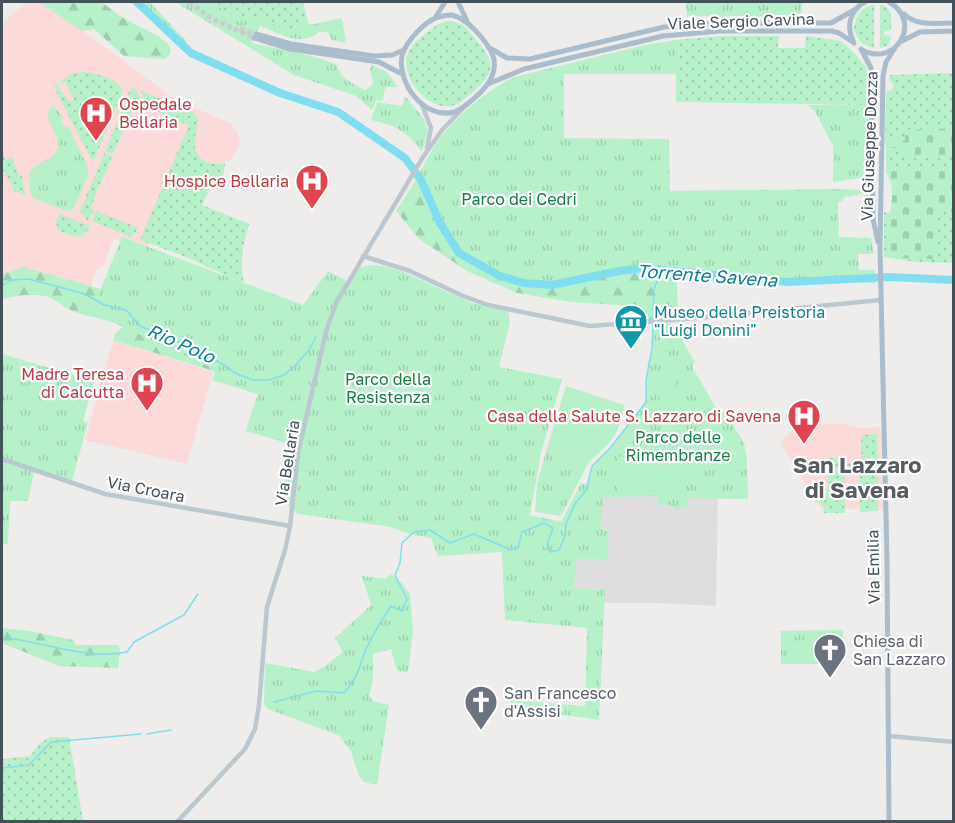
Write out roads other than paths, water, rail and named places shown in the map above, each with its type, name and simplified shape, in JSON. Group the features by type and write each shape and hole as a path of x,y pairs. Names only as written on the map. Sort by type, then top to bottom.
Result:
{"main road":[{"path":"445,2 435,18 418,31 404,50 401,60 402,74 420,102 431,110 445,113 459,110 467,104 488,84 495,66 494,58 488,47 468,22 458,2"},
{"name":"Viale Sergio Cavina","path":"488,47 507,57 530,59 673,26 716,23 831,23 856,9 863,2"},
{"path":"890,2 908,18 915,21 954,23"},
{"path":"854,43 849,26 856,9"},
{"path":"899,9 905,25 900,42"},
{"path":"435,18 452,15 468,22"},
{"name":"Viale Sergio Cavina","path":"488,84 524,69 646,39 684,33 832,31 839,33 861,49"},
{"path":"861,49 877,54 895,48 915,33 954,31"},
{"path":"402,74 379,62 290,49 255,36 291,44 374,56 392,55 404,50"},
{"name":"Via Giuseppe Dozza","path":"880,277 883,76 886,62 895,48"},
{"name":"Via Giuseppe Dozza","path":"861,49 871,68 873,219 880,248"},
{"name":"Via Emilia","path":"880,277 887,553 889,822"}],"street":[{"path":"420,102 431,128 427,151"},
{"name":"Via Bellaria","path":"177,822 245,749 255,729 267,607 290,526 298,453 328,326 340,293 427,151 442,130 467,104"},
{"path":"363,256 410,271 488,305 590,326 880,300"},
{"name":"Via Croara","path":"2,459 105,494 290,526"},
{"path":"889,736 954,742"}],"waterway":[{"name":"Torrente Savena","path":"137,2 191,53 280,93 338,112 405,158 421,180 440,223 459,253 498,275 523,283 552,285 642,268 789,282 889,277 954,280"},
{"path":"653,317 654,289 661,270"},
{"name":"Rio Polo","path":"2,286 11,280 29,279 85,294 104,305 126,310 140,326 205,353 237,374 253,380 269,380 284,375 309,350 316,337"},
{"path":"274,702 316,691 344,693 358,672 369,642 391,606 402,611 407,599 395,575 400,563 402,543 414,532 430,530 450,543 474,534 509,549 518,548 522,532 544,523 553,528 548,542 550,552 559,550 565,536 566,524 575,504 586,490 592,466 611,447 646,402 646,380 652,348 653,324"},
{"path":"2,637 96,654 127,652 134,642 184,615 198,594"},
{"path":"147,734 171,730"},
{"path":"2,768 29,765 51,742 141,734"}],"tunnel":[{"path":"189,2 211,18 254,38"},
{"path":"240,29 256,34"}],"place":[{"name":"Ospedale Bellaria","path":"96,142"},
{"name":"Hospice Bellaria","path":"312,210"},
{"name":"Museo della Preistoria \"Luigi Donini\"","path":"631,350"},
{"name":"Madre Teresa di Calcutta","path":"147,412"},
{"name":"Casa della Salute S. Lazzaro di Savena","path":"804,445"},
{"name":"Chiesa di San Lazzaro","path":"830,679"},
{"name":"San Francesco d'Assisi","path":"481,731"}],"district":[{"name":"San Lazzaro di Savena","path":"857,478"}],"park label":[{"name":"Parco dei Cedri","path":"519,199"},
{"name":"Parco della Resistenza","path":"388,388"},
{"name":"Parco delle Rimembranze","path":"678,446"}]}
